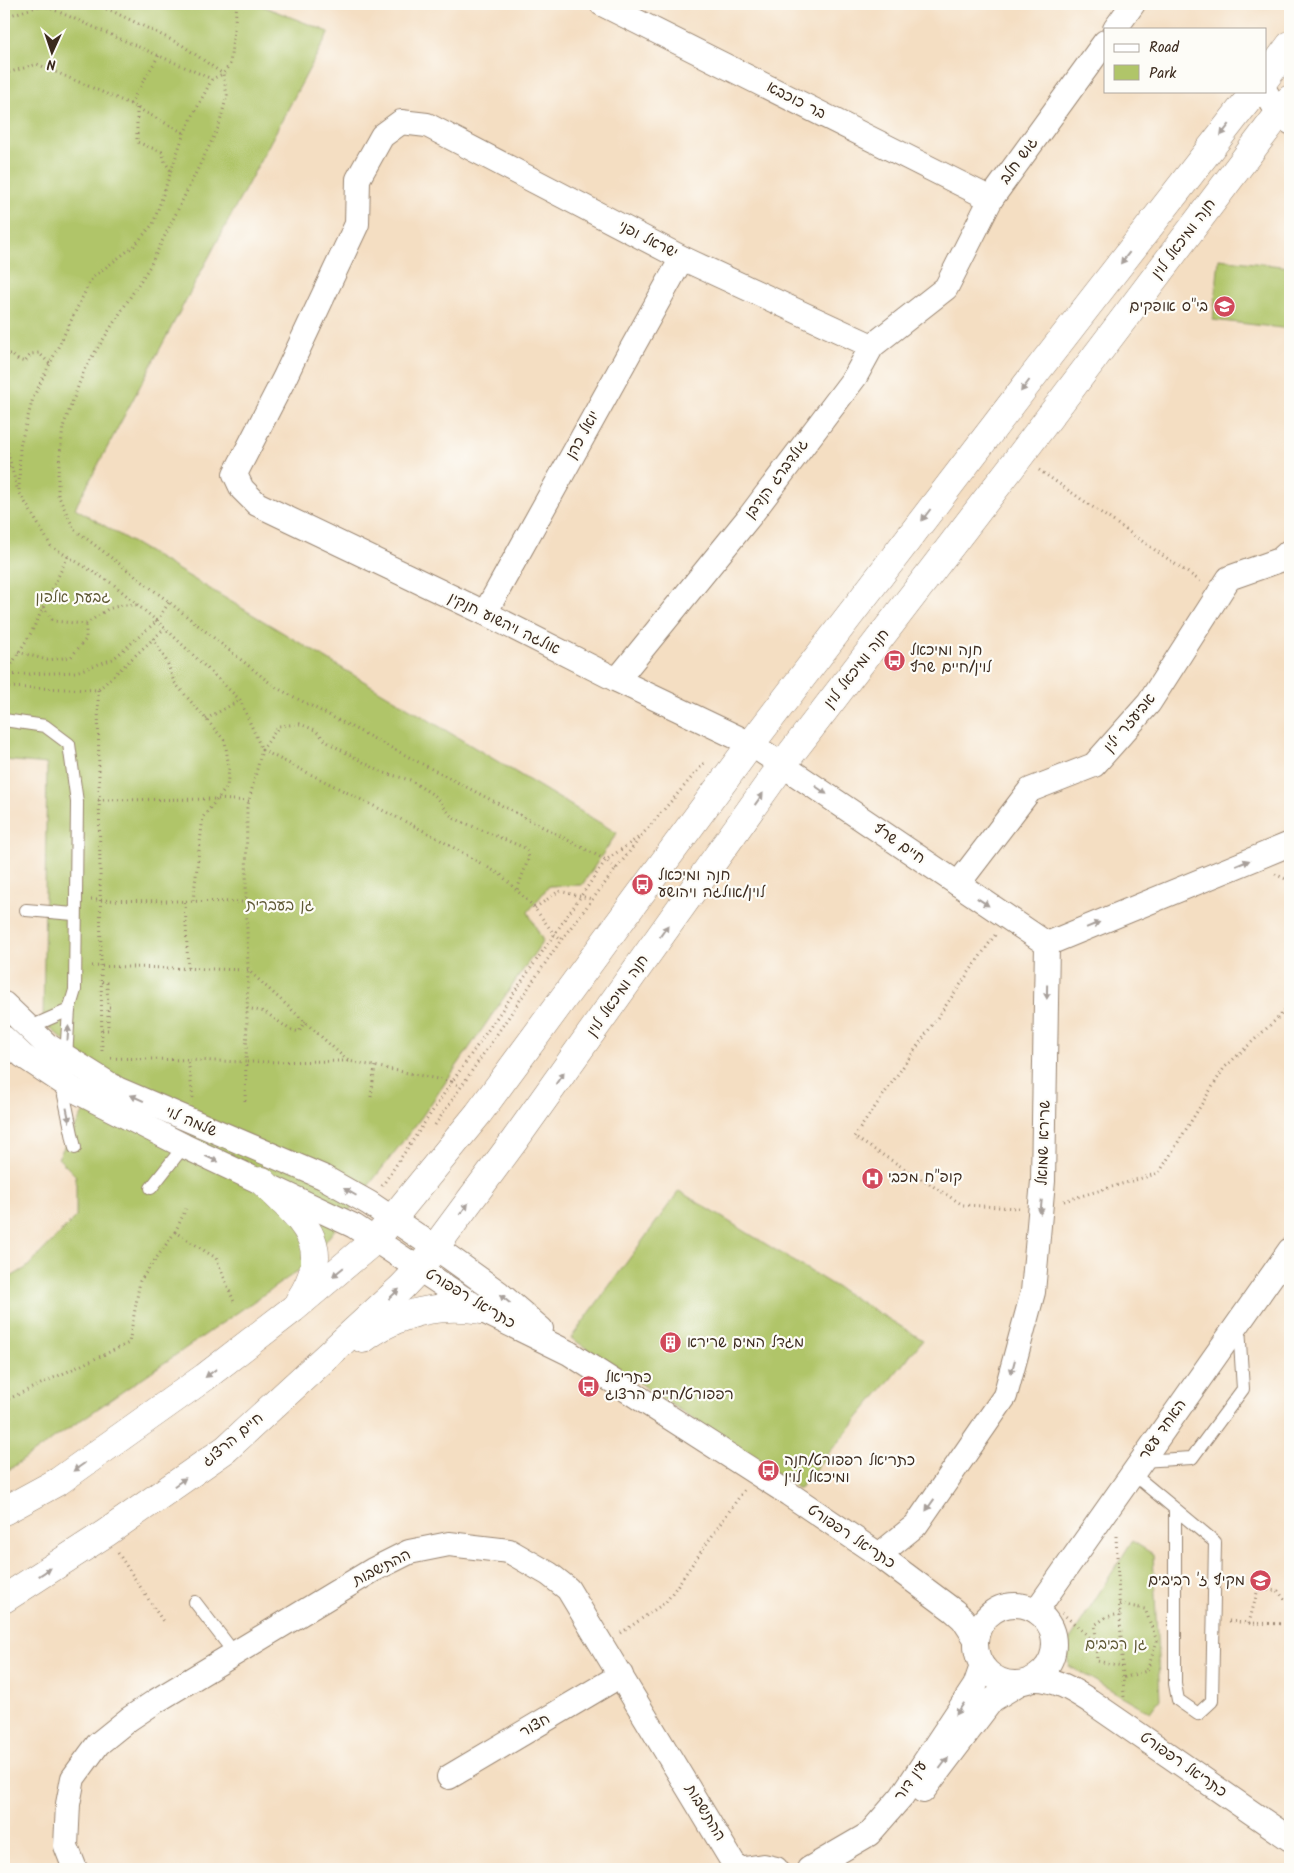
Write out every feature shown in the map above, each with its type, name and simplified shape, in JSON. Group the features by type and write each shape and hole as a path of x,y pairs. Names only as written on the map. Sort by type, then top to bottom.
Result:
{"main road":[{"path":"1266,77 1290,45"},
{"path":"4,1511 59,1481 205,1378 293,1309 375,1240 478,1114 740,739 1030,378 1255,92"},
{"name":"חנה ומיכאל לוין","path":"427,1258 514,1141 783,764 1020,456 1283,104"},
{"path":"262,1181 304,1222 317,1257 310,1285 293,1309"},
{"name":"חיים הרצוג","path":"5,1598 106,1534 226,1449 402,1287 427,1258"},
{"path":"284,1395 380,1327 418,1310 460,1306 481,1310"}],"street":[{"name":"בר כוכבא","path":"602,4 991,199"},
{"path":"1116,28 1133,4"},
{"name":"גוש חלב","path":"946,288 991,199 1104,43"},
{"path":"1266,87 1283,104"},
{"name":"ישראל ופני","path":"257,504 242,489 235,474 284,379 357,224 358,178 382,136 402,122 427,125 682,258 872,346"},
{"name":"יואל כהן","path":"485,613 682,258"},
{"name":"גולדברג הנדבן","path":"617,680 750,516 855,377 872,346 946,288"},
{"name":"אולגה ויהשוע חנקין","path":"257,504 485,613 617,680 740,739"},
{"name":"אביעזר ילין","path":"958,884 1030,790 1094,765 1150,703 1229,578 1280,560 1290,551"},
{"name":"חיים שרף","path":"740,739 783,764 1048,944"},
{"path":"1048,944 1290,844"},
{"name":"שרירא שמואל","path":"879,1555 916,1525 1005,1396 1033,1292 1043,1181 1048,944"},
{"name":"שלמה לוי","path":"4,1004 46,1045 117,1089 323,1176 392,1217"},
{"name":"שלמה לוי","path":"4,1038 23,1056 74,1090 184,1146 262,1181 354,1226 375,1240"},
{"name":"כתריאל רפפורט","path":"392,1217 427,1258 481,1310 569,1353 756,1473 879,1555 931,1593 963,1619 976,1639"},
{"name":"כתריאל רפפורט","path":"375,1240 427,1258 499,1294 569,1353"},
{"name":"האחד עשר","path":"1041,1604 1290,1250"},
{"name":"ההתישבות","path":"75,1869 66,1846 68,1804 73,1778 98,1744 129,1719 387,1563 408,1552 449,1544 509,1551 549,1574 568,1589 737,1869"},
{"name":"כתריאל רפפורט","path":"931,1593 969,1611 989,1615"},
{"path":"1041,1604 1054,1638 1052,1660 1045,1670 1026,1681 998,1680 982,1666 978,1657 976,1639 978,1630 989,1615 998,1609 1017,1605 1041,1604"},
{"name":"כתריאל רפפורט","path":"1052,1660 1061,1678 1074,1692"},
{"name":"עין דור","path":"810,1869 869,1834 902,1796 975,1686 982,1666"},
{"name":"חצור","path":"449,1777 621,1676"},
{"name":"כתריאל רפפורט","path":"1026,1681 1046,1679 1074,1692 1290,1839"},
{"name":"עין דור","path":"836,1869 877,1845 900,1822 992,1700 1026,1681"},
{"path":"745,1869 763,1866 776,1869"}],"lane":[{"path":"4,720 45,726 69,744 77,802 74,899 75,990 69,1010 66,1057"},
{"path":"26,910 74,914"},
{"path":"28,1028 69,1010"},
{"path":"61,1081 75,1148"},
{"path":"152,1188 184,1146"},
{"path":"1137,1467 1192,1458 1243,1389 1239,1323"},
{"path":"1137,1467 1175,1509 1214,1542 1212,1701 1198,1714 1178,1700 1175,1684 1175,1509"},
{"path":"195,1602 235,1654"}],"path":[{"path":"92,4 112,11 182,45 223,74 227,95 220,126 150,266 85,368 63,427 58,473 58,495 74,529 169,602 275,688 606,860 617,869"},
{"path":"19,492 20,446 33,398 92,278 134,246 153,224 184,133 212,79 223,74 230,64 237,4"},
{"path":"4,17 43,5 212,79"},
{"path":"130,104 159,55"},
{"path":"4,74 38,64 130,104 184,133"},
{"path":"137,108 137,142 162,152 171,171"},
{"path":"4,354 11,354 18,360 25,362 31,354 39,353 50,364"},
{"path":"4,438 10,466 19,492 51,546 113,584 157,621 240,700 262,750 430,834 501,875 535,908 554,934 561,940"},
{"path":"1020,456 1219,594"},
{"path":"4,469 10,466"},
{"path":"4,682 4,675 43,607 68,556"},
{"path":"4,675 76,672 113,659 157,621 169,602"},
{"path":"43,607 53,621 86,624 108,609 122,605 138,605"},
{"path":"18,652 47,660 72,657 86,639 86,624"},
{"path":"4,687 98,690 164,628"},
{"path":"153,638 167,662 174,682 225,740 229,768 227,787 203,817 193,901"},
{"path":"98,690 102,1058 246,1062 349,1061 452,1082 460,1086"},
{"path":"206,719 240,700"},
{"path":"245,1101 248,970 246,902 247,808 262,750 279,726 300,724 315,730 327,742 381,772 410,780 435,796 452,818 525,848 529,857 516,890"},
{"path":"434,1126 561,940 642,835 740,739"},
{"path":"77,802 99,800 217,799 250,801"},
{"path":"369,1203 606,860 642,835"},
{"path":"535,908 559,891 592,899"},
{"path":"74,899 246,902"},
{"path":"185,902 188,970"},
{"path":"74,964 101,967 248,970 349,1061"},
{"path":"102,982 107,983 108,1007 108,1030 102,1030"},
{"path":"108,1007 113,1007"},
{"path":"247,1008 266,1012 289,1029 299,1032 305,1021"},
{"path":"188,1060 194,1103"},
{"path":"371,1097 375,1066"},
{"path":"4,1401 129,1343 140,1281 175,1232 186,1210"},
{"path":"175,1232 216,1258 235,1304"},
{"path":"603,1646 666,1602 756,1473"},
{"path":"106,1534 164,1623"},
{"path":"1116,1535 1125,1725"},
{"path":"1249,1623 1258,1589 1278,1591 1290,1606"},
{"path":"1041,1604 1095,1642"},
{"path":"1120,1604 1145,1609 1157,1641 1147,1670 1123,1678"},
{"path":"1120,1614 1106,1617 1095,1625 1095,1642 1097,1661 1122,1666"},
{"path":"1232,1621 1290,1624"}],"green space":[{"name":"גן בעברית","path":"4,4 257,4 329,32 75,508 617,833 582,885 549,886 528,912 543,941 421,1118 308,1264 4,1473 4,1281 26,1268 76,1217 76,1176 58,1158 104,1075 43,1022 47,764 4,760"},
{"path":"1219,259 1290,267 1290,329 1213,320"},
{"path":"679,1191 923,1340 799,1489 571,1338"},
{"name":"גן רביבים","path":"1132,1541 1153,1554 1160,1699 1150,1712 1069,1666 1065,1647"}],"place":[{"name":"בי\"ס אופקים","path":"1224,307"},
{"name":"חנה ומיכאל לוין/חיים שרף","path":"894,660"},
{"name":"חנה ומיכאל לוין/אולגה ויהושע","path":"642,885"},
{"name":"קופ\"ח מכבי","path":"872,1178"},
{"name":"מגדל המים שרירא","path":"671,1343"},
{"name":"כתריאל רפפורט/חיים הרצוג","path":"589,1387"},
{"name":"כתריאל רפפורט/חנה ומיכאל לוין","path":"768,1470"},
{"name":"מקיף ז' רביבים","path":"1261,1581"}],"park label":[{"name":"גבעת אלפון","path":"73,598"}]}
